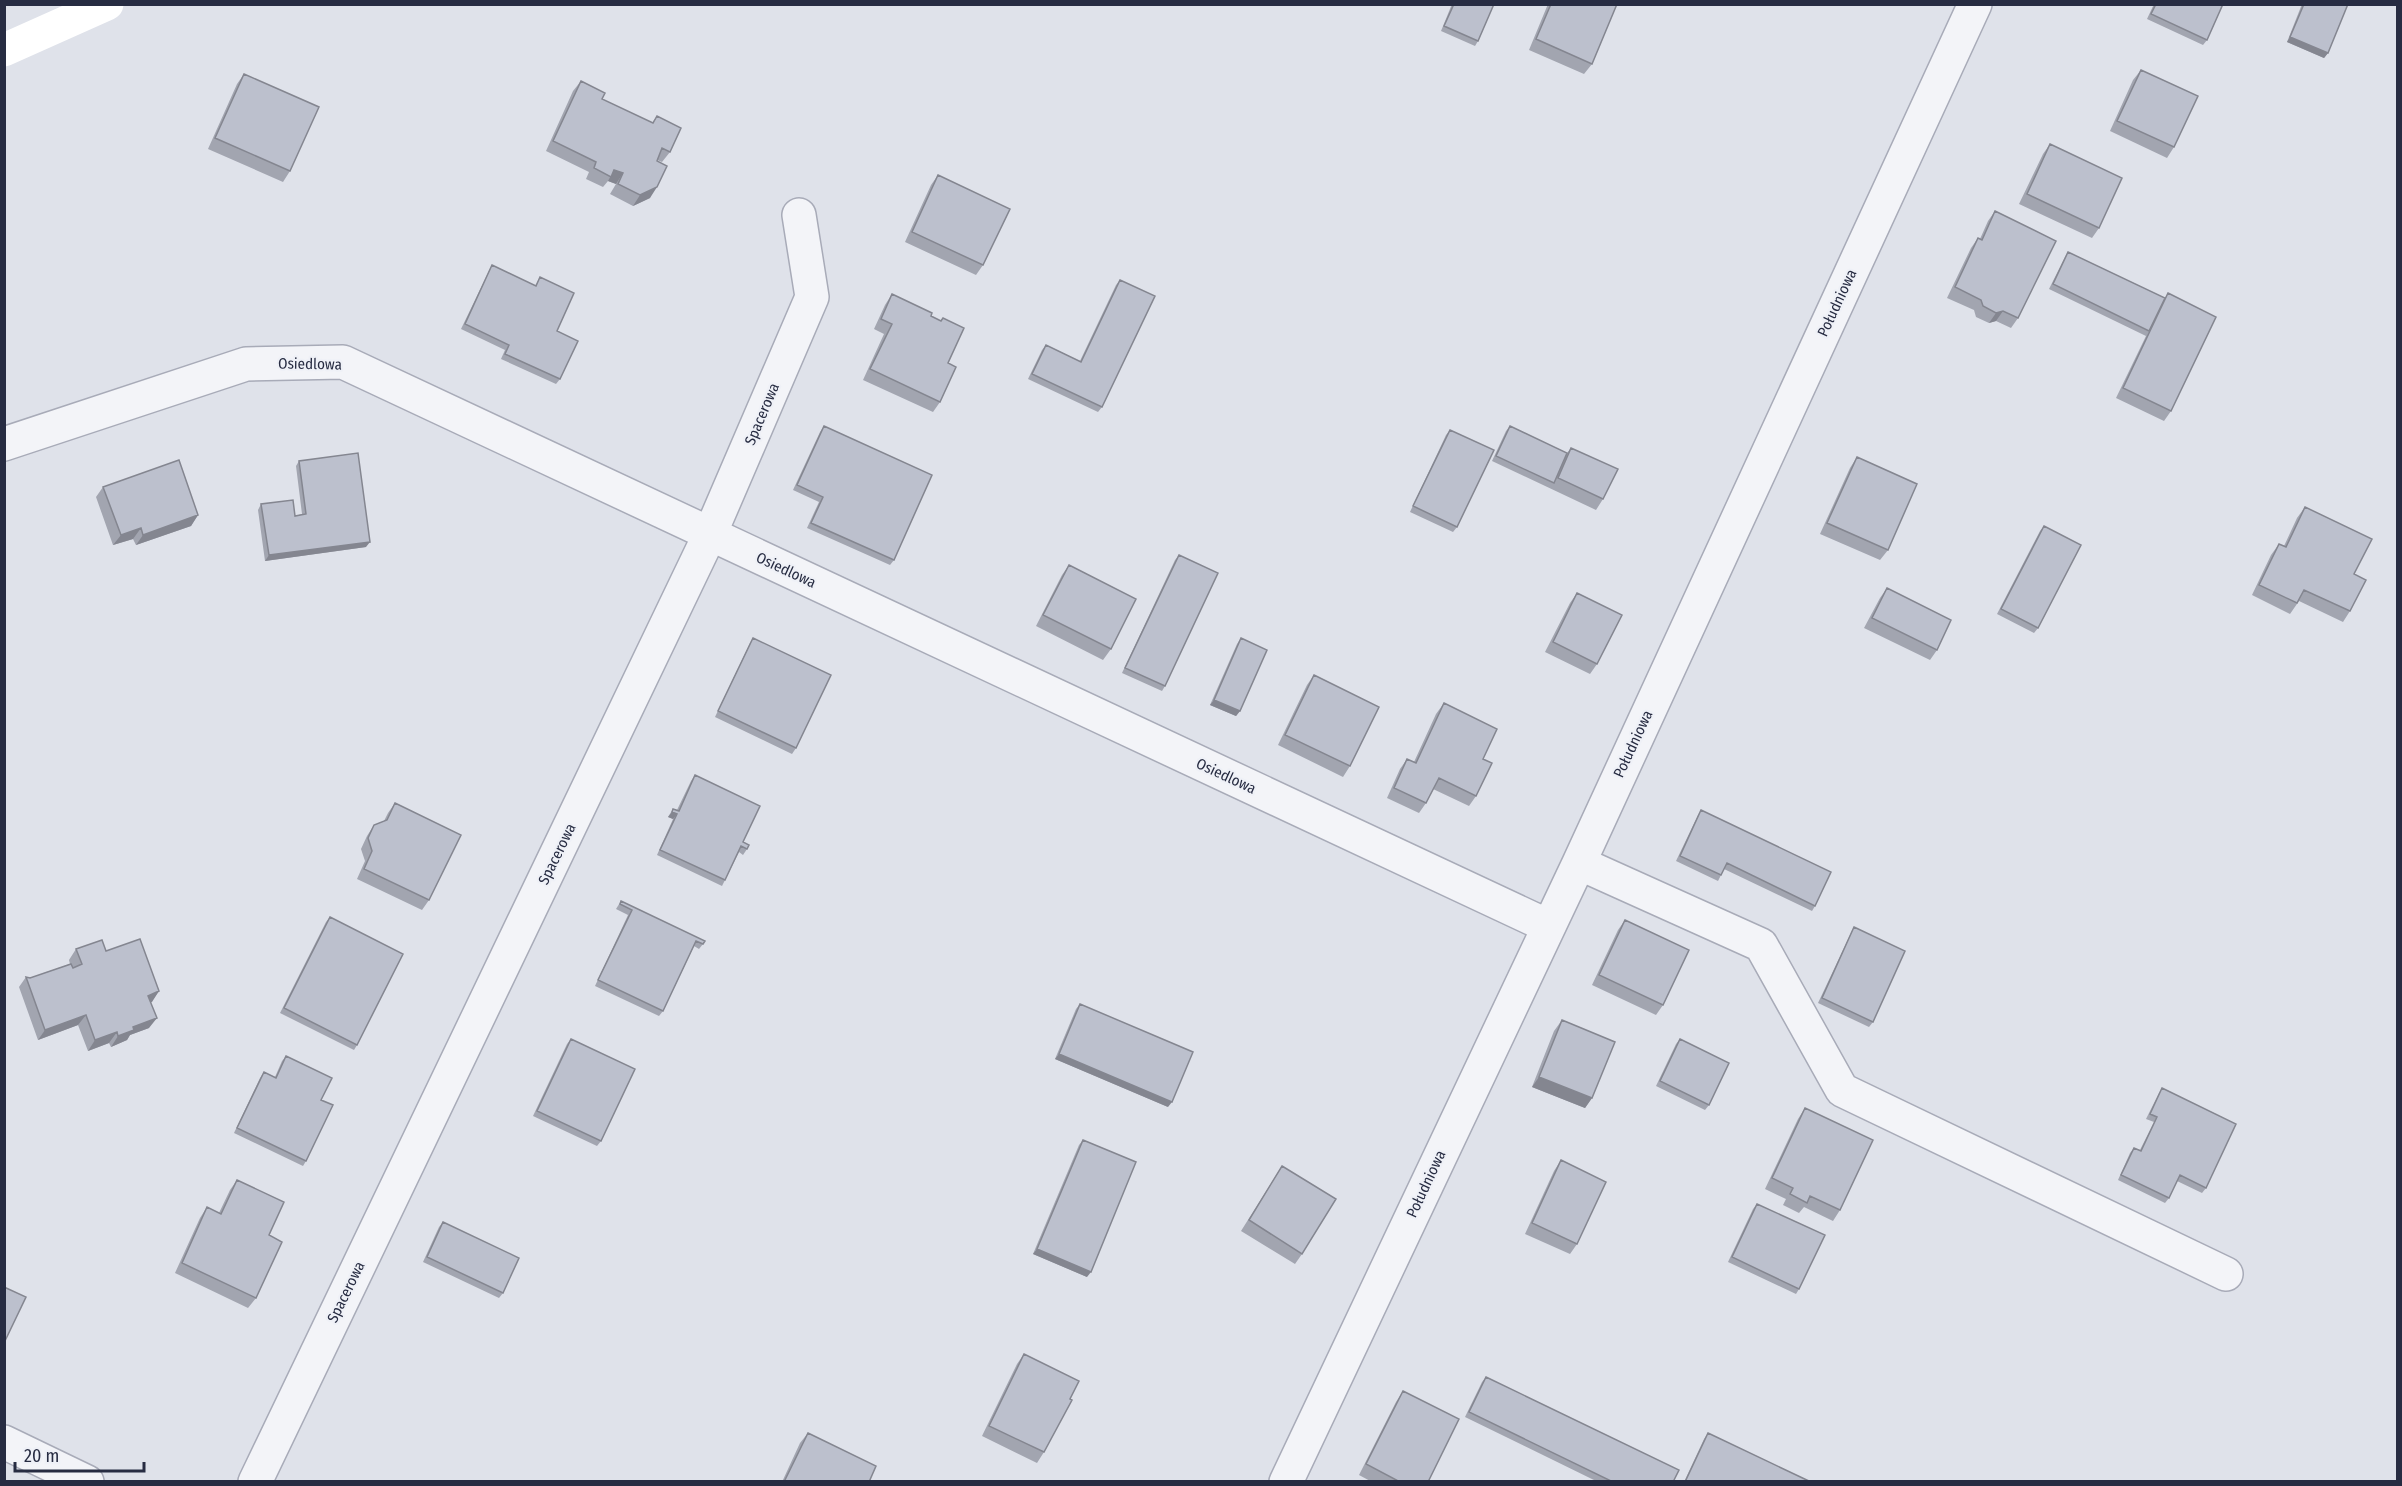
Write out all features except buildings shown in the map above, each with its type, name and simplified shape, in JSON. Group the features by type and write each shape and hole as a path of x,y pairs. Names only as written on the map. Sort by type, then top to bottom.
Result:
{"street":[{"path":"4,50 107,4"},
{"name":"Południowa","path":"1286,1482 1578,863 1975,4"},
{"name":"Spacerowa","path":"255,1482 710,534 812,297 800,215"},
{"name":"Osiedlowa","path":"4,444 246,364 343,362 1548,926"},
{"path":"1578,863 1761,945 1842,1090 2226,1274"},
{"path":"4,1442 87,1482"}]}
